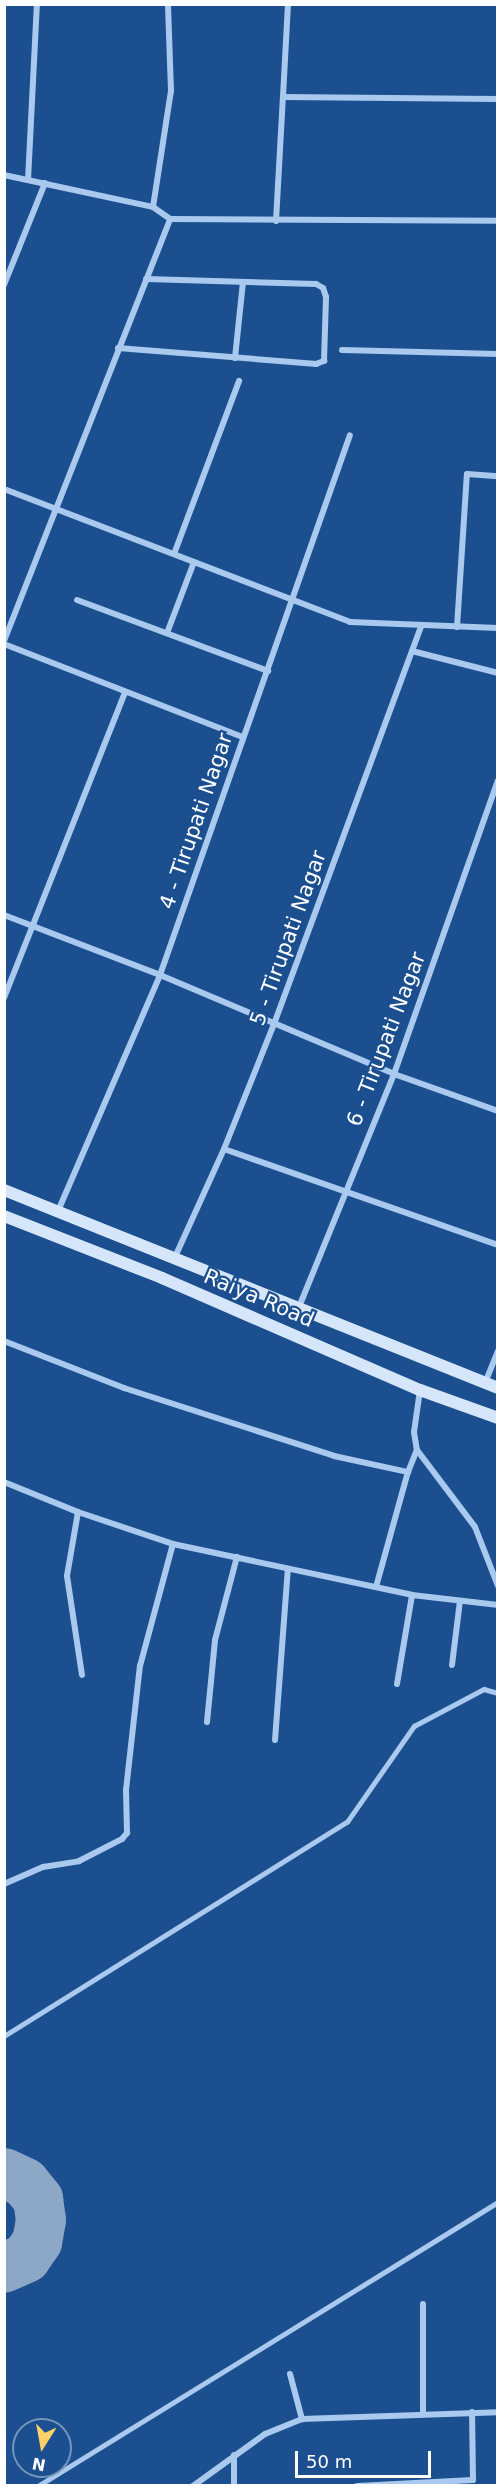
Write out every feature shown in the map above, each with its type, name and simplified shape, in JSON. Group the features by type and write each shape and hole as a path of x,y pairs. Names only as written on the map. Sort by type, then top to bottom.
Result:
{"street":[{"path":"28,180 37,4"},
{"path":"153,207 171,91 168,4"},
{"path":"276,221 288,4"},
{"path":"283,98 498,99"},
{"path":"4,175 153,207 170,219 498,221"},
{"path":"4,285 45,183"},
{"path":"170,219 53,508 4,643 125,693 243,737"},
{"path":"118,348 316,364 324,361 327,353 323,288 316,284 146,279"},
{"path":"235,358 243,282"},
{"path":"342,350 498,354"},
{"path":"174,554 239,381"},
{"name":"4 - Tirupati Nagar","path":"58,1211 160,975 243,737 295,600 350,435"},
{"path":"458,627 467,474 498,476"},
{"path":"4,489 350,622 421,627 498,628"},
{"path":"167,633 194,562"},
{"path":"77,600 268,671"},
{"name":"5 - Tirupati Nagar","path":"175,1257 224,1149 274,1024 421,627"},
{"path":"412,651 498,673"},
{"path":"4,998 125,693"},
{"name":"6 - Tirupati Nagar","path":"299,1307 394,1074 498,781"},
{"path":"4,915 160,975 394,1074 498,1111"},
{"path":"224,1149 498,1245"},
{"name":"Raiya Road","path":"4,1190 498,1388"},
{"name":"Raiya Road","path":"4,1216 162,1278 420,1390 498,1418"},
{"path":"4,1341 124,1388 334,1456 408,1472"},
{"path":"485,1383 498,1351"},
{"path":"420,1390 414,1432 417,1450 475,1527 498,1586"},
{"path":"376,1587 408,1472 417,1450"},
{"path":"4,1482 78,1512 174,1544 412,1595 498,1605"},
{"path":"78,1512 67,1576 82,1675"},
{"path":"4,1884 43,1867 79,1861 122,1839 127,1833 126,1790 140,1666 174,1544"},
{"path":"207,1722 215,1640 237,1557"},
{"path":"275,1740 288,1569"},
{"path":"397,1684 412,1595"},
{"path":"452,1665 460,1601"},
{"path":"423,2304 423,2412"},
{"path":"290,2373 302,2419"},
{"path":"193,2486 265,2434 302,2419 423,2412 498,2412"},
{"path":"357,2486 473,2483 472,2412"},
{"path":"234,2455 234,2486"}],"lane":[{"path":"4,2036 347,1822 414,1726 484,1689 498,1693"},
{"path":"38,2486 498,2202"}],"taxiway":[{"path":"4,2173 25,2183 38,2199 41,2220 37,2242 26,2258 4,2268"}]}
